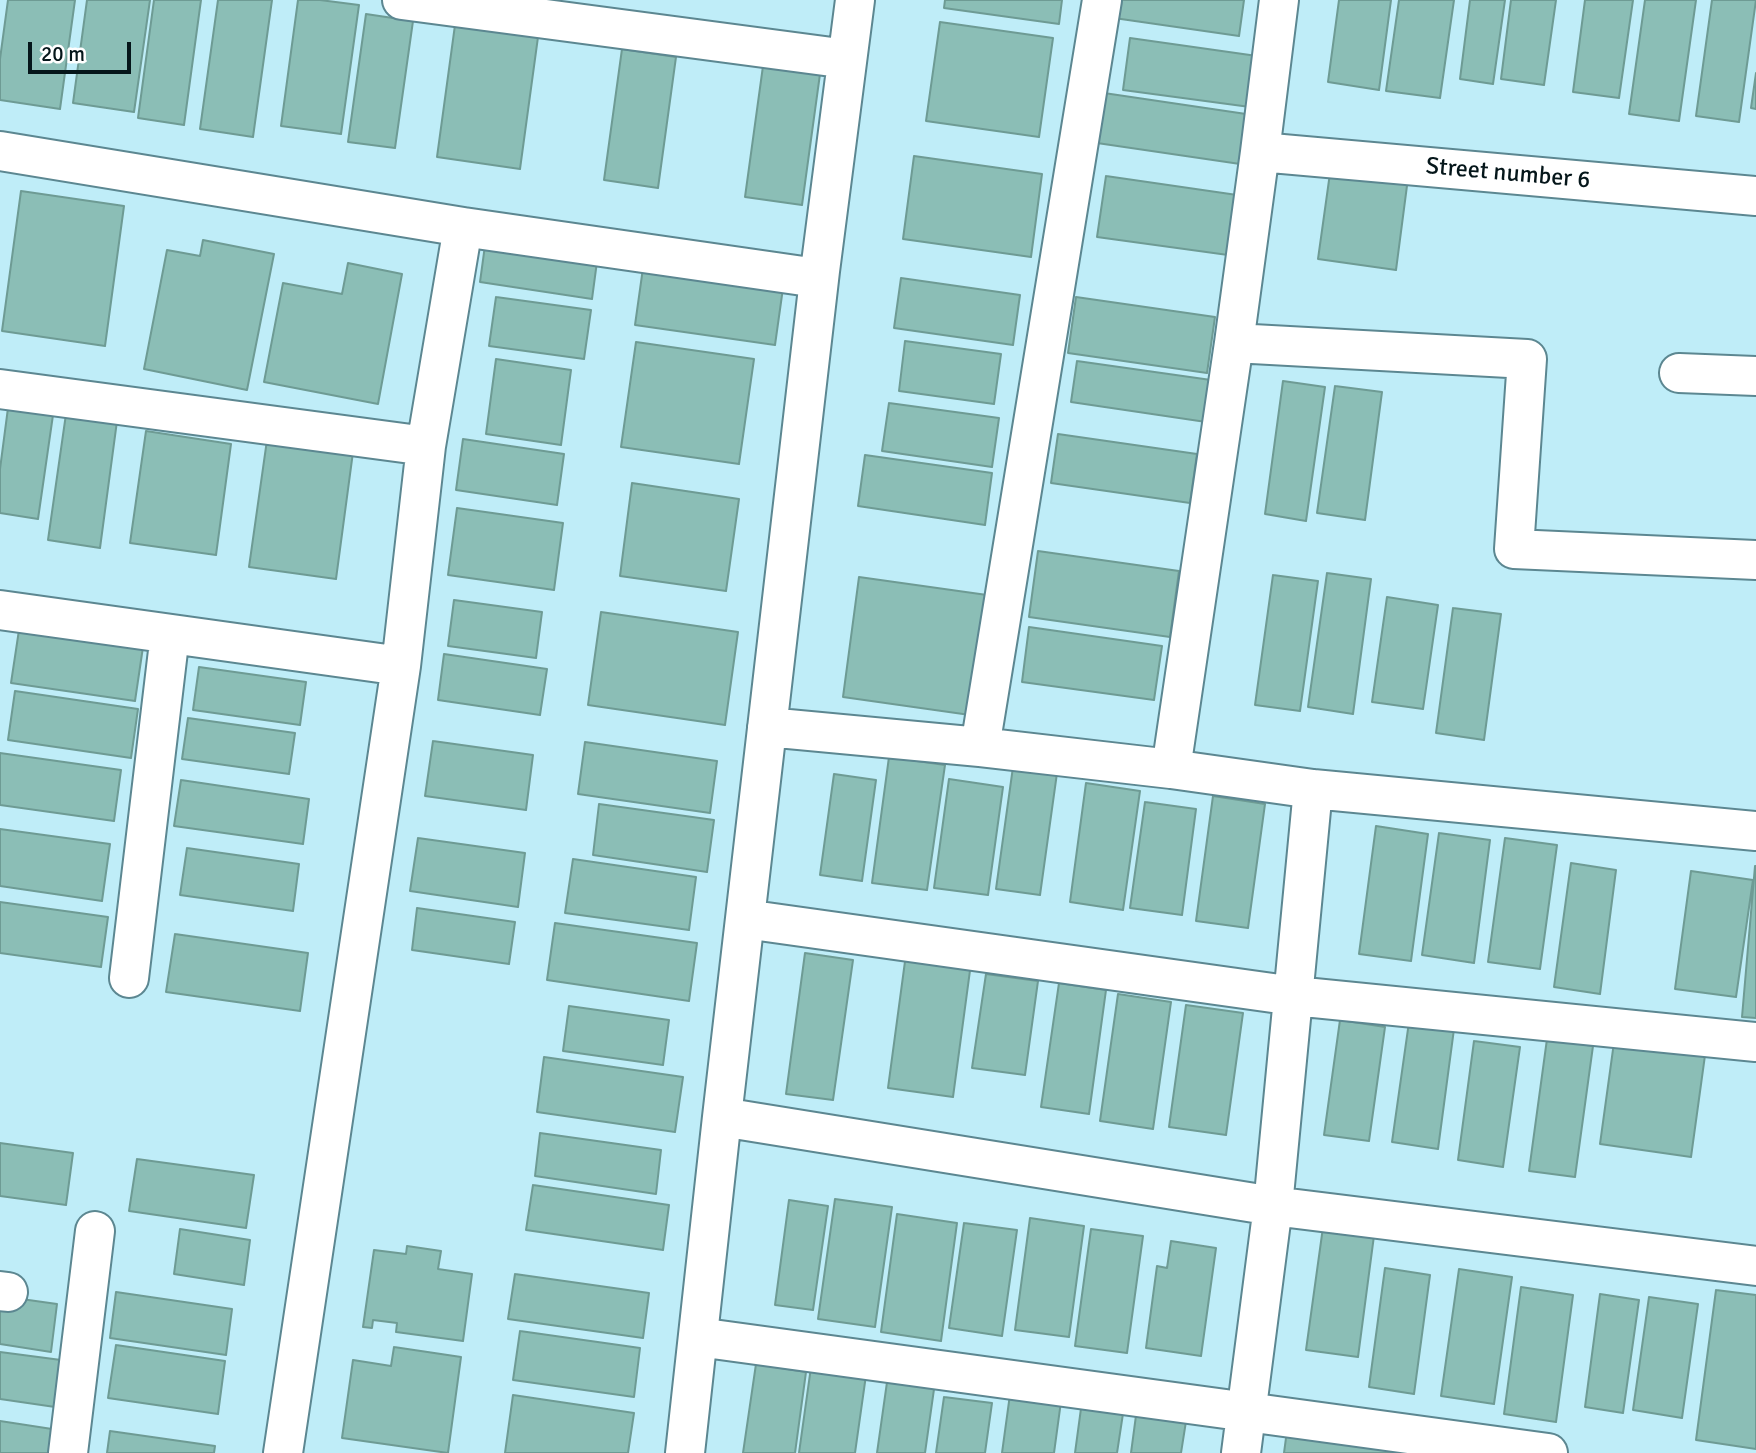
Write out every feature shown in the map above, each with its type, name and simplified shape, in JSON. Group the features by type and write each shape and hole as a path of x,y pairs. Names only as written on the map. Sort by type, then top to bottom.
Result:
{"street":[{"path":"402,0 847,60"},
{"path":"685,1453 820,271 855,0"},
{"path":"980,747 1102,0"},
{"path":"1171,769 1234,343 1279,0"},
{"path":"0,151 463,227 817,278 820,271"},
{"name":"Street number 6","path":"1260,152 1756,195"},
{"path":"283,1453 401,666 426,446 463,227"},
{"path":"1234,343 1527,359 1514,549 1756,560"},
{"path":"1679,373 1756,376"},
{"path":"0,389 426,446"},
{"path":"0,610 401,666"},
{"path":"129,978 170,634"},
{"path":"767,727 980,747 1313,789 1756,831"},
{"path":"1241,1453 1273,1206 1313,789"},
{"path":"745,919 1294,996 1756,1042"},
{"path":"722,1117 1273,1206 1756,1266"},
{"path":"68,1453 94,1231"},
{"path":"698,1337 1548,1453"}],"building":[{"path":"8,0 75,0 60,109 0,100 0,59"},
{"path":"87,0 150,0 134,112 73,103"},
{"path":"154,0 201,0 184,125 138,118"},
{"path":"218,0 272,0 253,137 200,129"},
{"path":"298,0 359,5 341,134 281,126"},
{"path":"945,0 1062,0 1059,24 944,8"},
{"path":"1116,0 1244,0 1239,36 1114,18"},
{"path":"1339,0 1391,0 1379,90 1328,82"},
{"path":"1399,0 1454,0 1440,98 1386,91"},
{"path":"1470,0 1505,0 1493,84 1460,79"},
{"path":"1511,0 1556,0 1544,85 1501,79"},
{"path":"1585,0 1633,0 1619,98 1573,92"},
{"path":"1645,0 1696,0 1679,121 1629,114"},
{"path":"1712,0 1756,0 1739,122 1696,116"},
{"path":"366,14 413,21 395,148 348,142"},
{"path":"940,22 1053,38 1039,137 926,121"},
{"path":"455,25 538,37 520,169 437,157"},
{"path":"1130,38 1257,56 1250,107 1123,90"},
{"path":"622,49 676,57 658,188 604,180"},
{"path":"763,66 820,74 802,205 745,197"},
{"path":"1756,73 1756,109 1751,108"},
{"path":"1104,93 1246,114 1240,164 1097,143"},
{"path":"914,156 1042,174 1031,257 903,239"},
{"path":"1331,166 1408,178 1396,270 1318,259"},
{"path":"1106,176 1237,195 1228,255 1097,237"},
{"path":"21,191 124,206 105,346 2,331"},
{"path":"486,238 598,254 592,299 480,282"},
{"path":"203,240 274,254 247,390 144,369 167,250 200,256"},
{"path":"348,263 402,274 378,404 264,382 283,283 342,294"},
{"path":"643,268 783,288 775,345 635,325"},
{"path":"901,278 1020,295 1013,345 894,328"},
{"path":"496,297 591,310 584,359 489,346"},
{"path":"1076,297 1215,317 1207,373 1068,353"},
{"path":"905,341 1001,354 994,404 899,391"},
{"path":"636,342 754,359 739,464 621,447"},
{"path":"496,359 571,370 561,445 486,434"},
{"path":"1077,361 1211,380 1206,422 1071,402"},
{"path":"1283,381 1325,387 1306,521 1265,514"},
{"path":"1335,386 1382,392 1365,520 1317,513"},
{"path":"889,403 999,418 992,467 882,451"},
{"path":"8,408 53,415 38,519 0,513 0,469"},
{"path":"66,414 117,421 100,548 48,540"},
{"path":"146,431 231,444 216,555 130,543"},
{"path":"1058,434 1197,454 1190,503 1051,483"},
{"path":"463,439 564,454 557,505 456,490"},
{"path":"267,440 353,452 336,579 249,567"},
{"path":"865,455 992,473 985,525 858,506"},
{"path":"632,483 739,499 726,591 620,576"},
{"path":"457,508 563,523 554,590 448,575"},
{"path":"1038,551 1179,571 1170,637 1029,617"},
{"path":"1327,573 1371,579 1353,714 1308,707"},
{"path":"1273,575 1318,581 1300,711 1255,705"},
{"path":"859,577 987,595 970,715 843,697"},
{"path":"1387,597 1438,605 1423,709 1372,702"},
{"path":"454,600 542,612 536,658 448,646"},
{"path":"1453,608 1501,614 1484,740 1436,733"},
{"path":"601,612 738,632 725,725 588,705"},
{"path":"1029,627 1162,646 1154,700 1022,682"},
{"path":"19,630 143,647 135,701 11,683"},
{"path":"444,654 547,669 540,715 438,700"},
{"path":"199,667 306,682 300,725 193,710"},
{"path":"15,691 138,709 131,758 8,740"},
{"path":"188,718 295,733 289,774 182,759"},
{"path":"433,741 533,755 526,810 425,796"},
{"path":"585,742 717,761 710,813 578,794"},
{"path":"0,753 121,770 114,821 0,805"},
{"path":"889,757 945,765 927,890 872,883"},
{"path":"1013,767 1057,773 1040,895 996,889"},
{"path":"834,774 876,780 862,881 820,875"},
{"path":"949,779 1003,787 988,895 934,888"},
{"path":"181,780 309,799 303,844 174,826"},
{"path":"1086,783 1140,791 1123,910 1070,902"},
{"path":"1213,796 1265,804 1248,928 1196,921"},
{"path":"1145,802 1196,809 1182,915 1130,908"},
{"path":"599,804 714,820 707,872 593,855"},
{"path":"1376,826 1428,834 1411,961 1359,954"},
{"path":"0,829 110,844 102,901 0,886"},
{"path":"1439,833 1490,840 1474,963 1422,955"},
{"path":"418,838 525,853 518,907 410,891"},
{"path":"1505,838 1557,845 1540,969 1488,962"},
{"path":"187,848 299,864 293,911 180,895"},
{"path":"573,859 696,877 689,930 565,913"},
{"path":"1571,863 1616,870 1600,994 1554,987"},
{"path":"1756,866 1756,1018 1742,1017"},
{"path":"1691,871 1753,880 1736,997 1675,989"},
{"path":"0,902 108,917 101,967 0,953"},
{"path":"417,908 515,922 509,964 412,950"},
{"path":"555,923 697,943 689,1001 547,980"},
{"path":"175,934 308,953 300,1011 166,992"},
{"path":"805,953 853,960 833,1100 786,1094"},
{"path":"906,954 971,963 953,1097 888,1088"},
{"path":"986,974 1038,981 1025,1075 972,1068"},
{"path":"1059,983 1106,990 1089,1114 1041,1107"},
{"path":"1118,994 1171,1002 1153,1129 1100,1121"},
{"path":"1186,1005 1243,1013 1226,1135 1169,1127"},
{"path":"569,1006 669,1020 663,1065 563,1051"},
{"path":"1340,1020 1385,1027 1369,1141 1324,1135"},
{"path":"1409,1022 1454,1029 1438,1149 1392,1142"},
{"path":"1615,1035 1706,1048 1691,1157 1600,1144"},
{"path":"1547,1039 1593,1046 1575,1177 1529,1171"},
{"path":"1474,1041 1520,1047 1503,1167 1458,1160"},
{"path":"544,1057 683,1077 675,1132 537,1112"},
{"path":"540,1133 661,1150 656,1194 535,1176"},
{"path":"0,1143 73,1153 66,1205 0,1196"},
{"path":"137,1159 254,1175 246,1228 129,1211"},
{"path":"533,1185 669,1205 663,1250 526,1230"},
{"path":"835,1199 892,1207 875,1327 818,1319"},
{"path":"789,1200 828,1206 813,1310 775,1305"},
{"path":"897,1214 957,1223 941,1341 881,1332"},
{"path":"1030,1218 1084,1226 1069,1337 1015,1330"},
{"path":"1324,1220 1375,1228 1358,1357 1306,1350"},
{"path":"964,1223 1017,1230 1002,1336 949,1328"},
{"path":"180,1229 250,1240 244,1285 174,1274"},
{"path":"1091,1229 1143,1236 1127,1353 1075,1346"},
{"path":"1171,1241 1216,1248 1201,1356 1146,1348 1157,1266 1167,1268"},
{"path":"407,1246 441,1251 438,1269 472,1274 463,1341 396,1332 397,1323 373,1320 372,1328 363,1327 374,1250 406,1254"},
{"path":"1385,1268 1430,1275 1414,1394 1369,1387"},
{"path":"1459,1269 1512,1277 1494,1404 1441,1396"},
{"path":"515,1274 649,1293 643,1338 508,1319"},
{"path":"1521,1287 1573,1295 1556,1422 1504,1414"},
{"path":"1716,1290 1756,1295 1756,1449 1696,1440"},
{"path":"116,1292 232,1309 226,1355 110,1338"},
{"path":"1600,1294 1639,1300 1623,1413 1585,1407"},
{"path":"0,1296 57,1304 51,1352 0,1344"},
{"path":"1649,1297 1698,1304 1682,1418 1633,1410"},
{"path":"520,1331 640,1348 634,1397 513,1380"},
{"path":"116,1345 225,1361 218,1414 108,1398"},
{"path":"394,1347 461,1357 448,1453 342,1438 353,1360 391,1366"},
{"path":"0,1352 61,1360 55,1407 0,1399"},
{"path":"812,1360 867,1368 855,1453 799,1453"},
{"path":"756,1364 806,1372 795,1453 743,1453"},
{"path":"889,1368 936,1375 925,1453 877,1453"},
{"path":"1011,1387 1062,1394 1054,1453 1002,1453"},
{"path":"513,1395 634,1413 628,1453 505,1453"},
{"path":"944,1397 992,1403 985,1453 936,1453"},
{"path":"1082,1401 1124,1407 1117,1453 1075,1453"},
{"path":"1137,1408 1187,1415 1181,1453 1131,1453"},
{"path":"0,1421 52,1429 49,1453 0,1453"},
{"path":"1288,1423 1396,1437 1394,1453 1284,1453"},
{"path":"110,1431 215,1446 214,1453 107,1453"}]}
